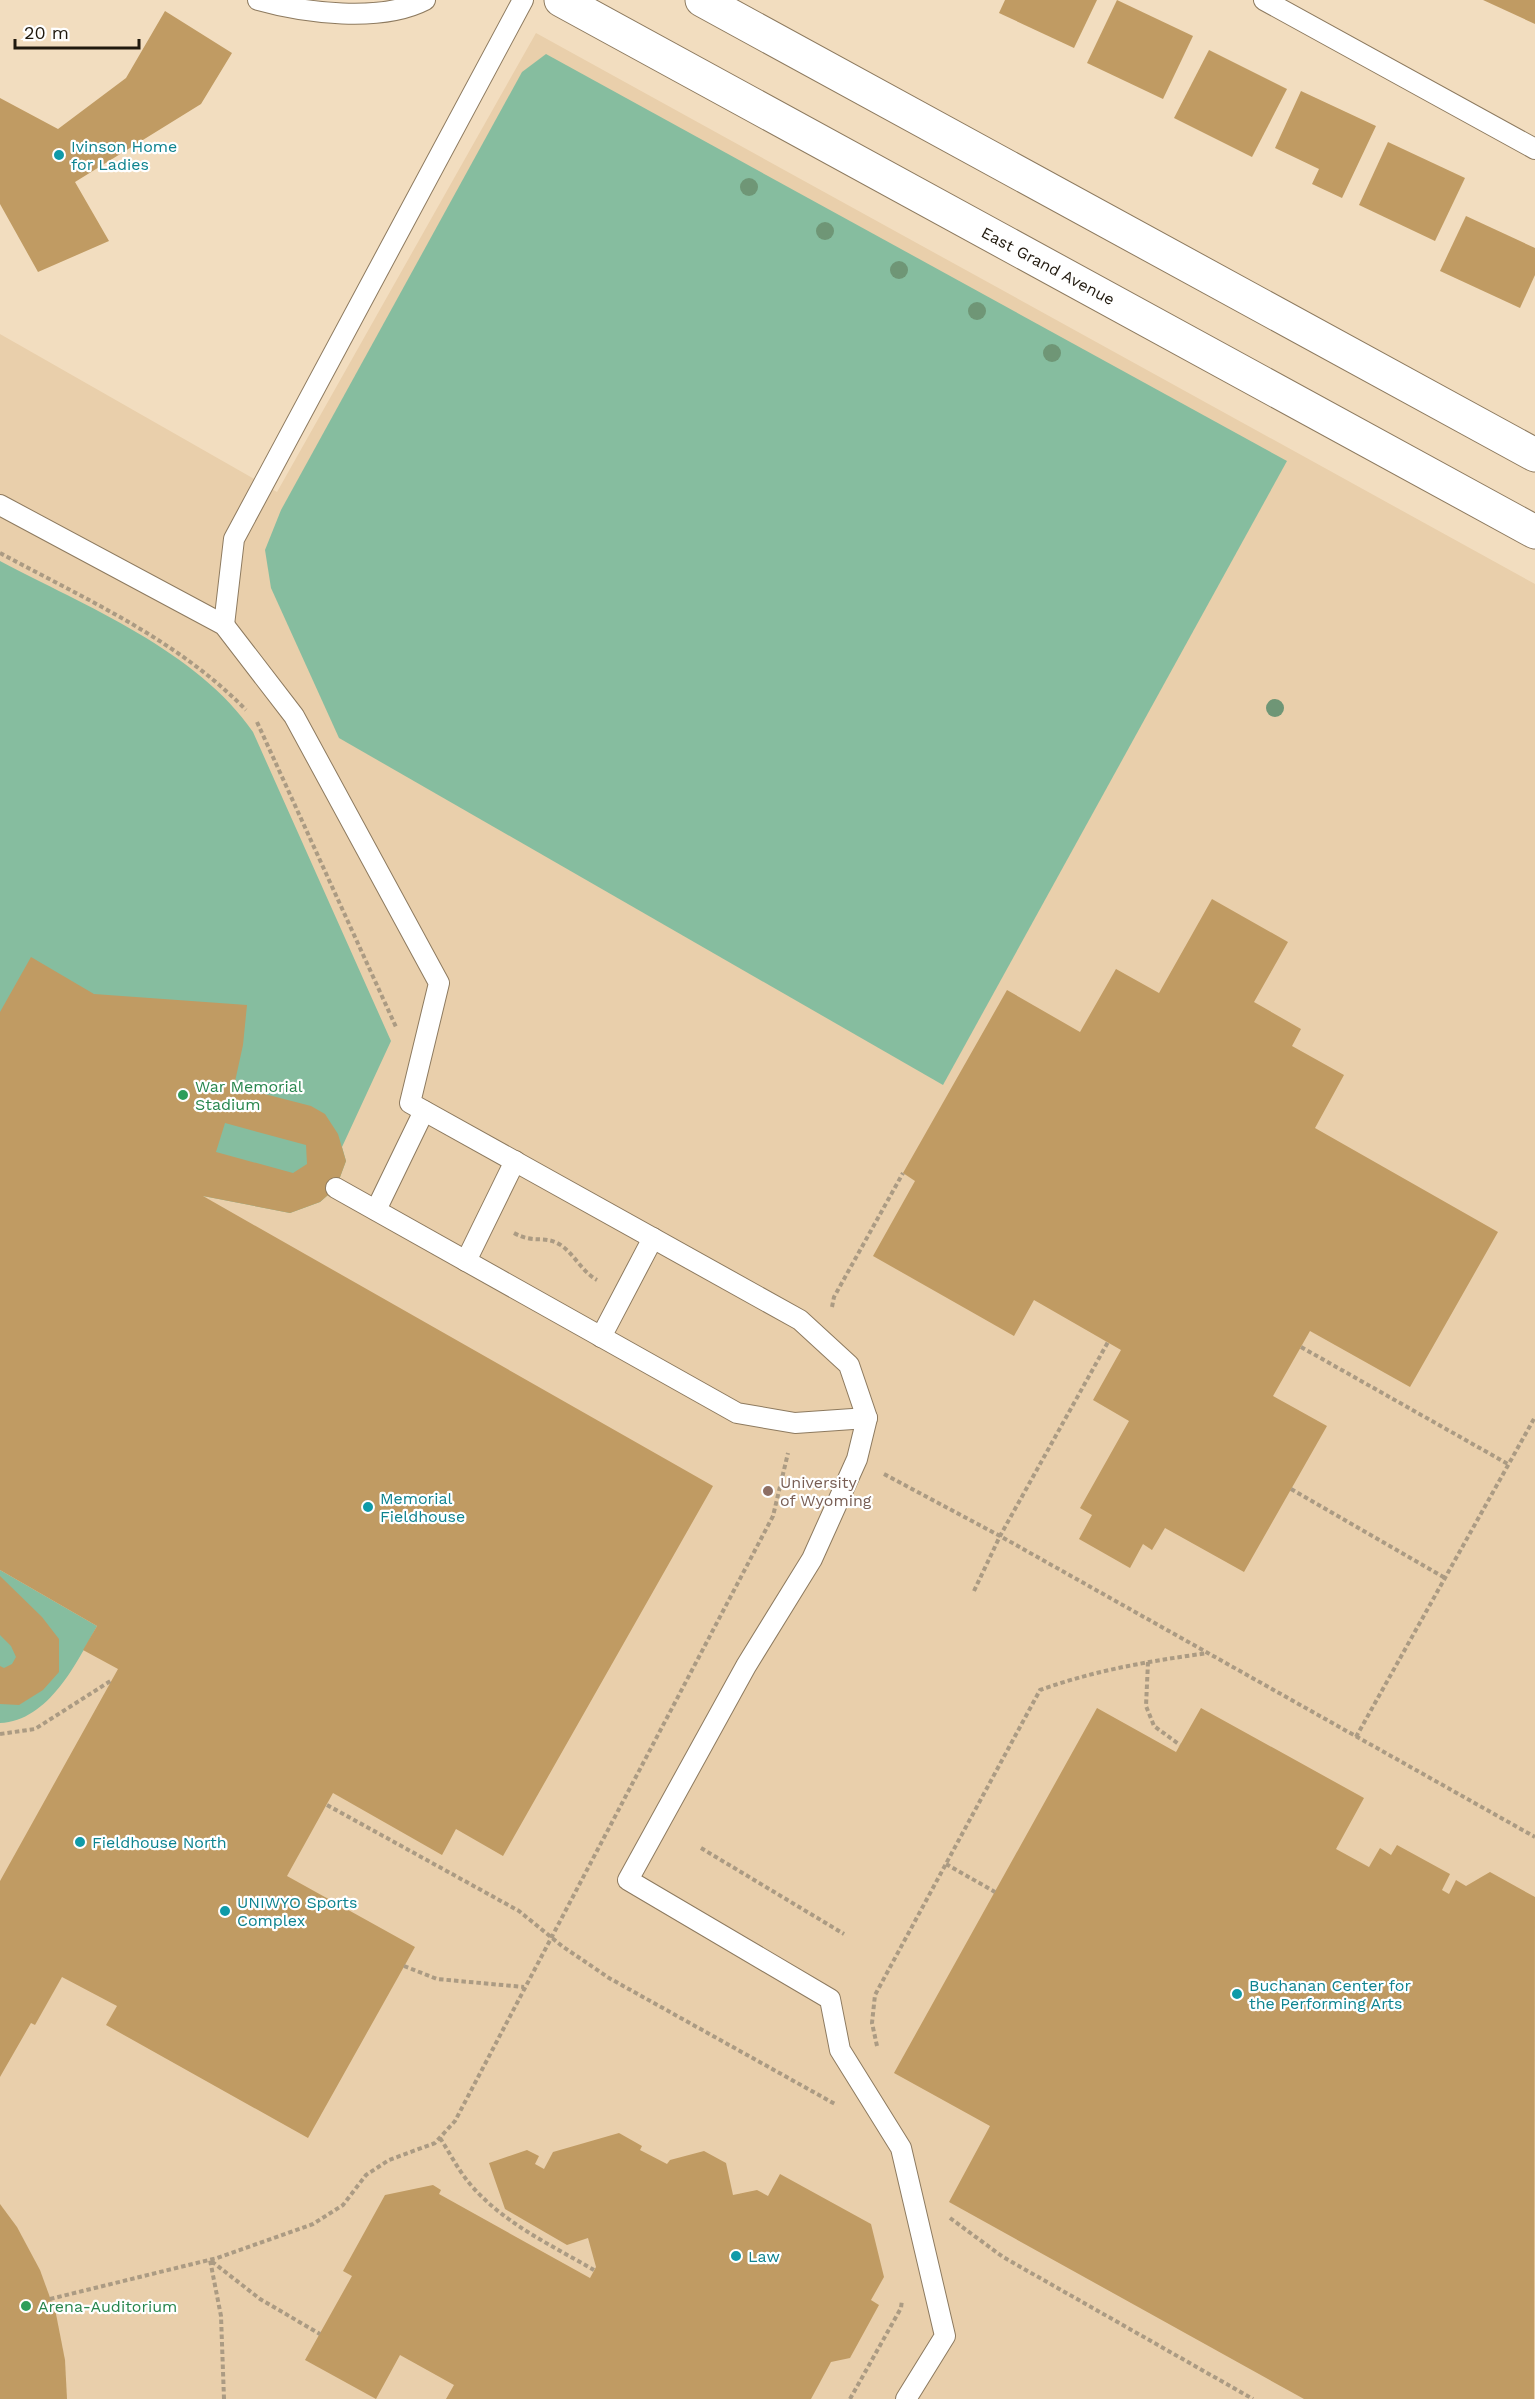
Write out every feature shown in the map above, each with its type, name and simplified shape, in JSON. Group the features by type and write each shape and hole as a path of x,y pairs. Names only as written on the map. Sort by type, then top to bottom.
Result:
{"main road":[{"name":"East Grand Avenue","path":"561,0 1535,532"},
{"path":"702,0 1535,455"}],"lane":[{"path":"258,0 346,15 411,7 425,0"},
{"path":"224,625 234,539 523,0"},
{"path":"1264,0 1535,149"},
{"path":"0,505 224,625 294,716 439,983 410,1103 800,1320 849,1365 867,1418 857,1459 812,1559 746,1666 628,1880 830,1999 840,2050 901,2148 945,2336 906,2399"},
{"path":"376,1210 424,1111"},
{"path":"466,1261 515,1161"},
{"path":"336,1188 737,1413 795,1423 867,1418"},
{"path":"601,1336 653,1238"}],"path":[{"path":"0,554 154,637 218,681 247,711"},
{"path":"255,718 417,1072"},
{"path":"830,1314 834,1297 903,1173"},
{"path":"487,1218 527,1240 550,1240 561,1245 584,1271 623,1294"},
{"path":"974,1591 1000,1536 1108,1342"},
{"path":"1301,1347 1508,1464"},
{"path":"1356,1737 1535,1417"},
{"path":"50,2299 210,2260 313,2224 343,2205 366,2175 389,2160 435,2143 455,2121 773,1516 795,1423"},
{"path":"857,1459 1000,1536 1535,1837"},
{"path":"888,1476 890,1464"},
{"path":"1291,1489 1445,1578"},
{"path":"877,2048 872,2023 874,1995 1041,1690 1080,1676 1208,1653"},
{"path":"1148,1662 1146,1706 1154,1726 1180,1745"},
{"path":"0,1734 35,1729 112,1680"},
{"path":"327,1805 519,1911 550,1937 609,1978 843,2108"},
{"path":"701,1848 844,1934"},
{"path":"946,1864 994,1892"},
{"path":"404,1966 437,1979 524,1987"},
{"path":"440,2138 469,2183 509,2221 594,2270"},
{"path":"946,2207 950,2218 1003,2257 1253,2399"},
{"path":"210,2260 260,2299 320,2334"},
{"path":"210,2260 221,2316 224,2399"},
{"path":"850,2399 901,2308 903,2298"}],"shaded area":[{"name":"University of Wyoming","path":"536,33 1535,584 1535,2399 0,2399 0,334 277,492"}],"green space":[{"path":"546,54 1287,461 943,1085 339,738 271,588 265,550 281,510 522,72"},
{"name":"War Memorial Stadium","path":"0,561 138,633 202,677 230,703 253,732 391,1041 342,1147 346,1161 336,1188 320,1202 290,1213 203,1196 0,1548"},
{"path":"0,1570 97,1626 70,1672 47,1701 33,1712 17,1720 0,1723"}],"building":[{"path":"1005,0 1097,0 1074,48 999,13"},
{"path":"1117,0 1193,36 1163,99 1087,63"},
{"path":"1483,0 1535,0 1535,24"},
{"name":"Ivinson Home for Ladies","path":"165,11 232,53 201,104 75,182 109,241 38,272 0,204 0,98 58,129 126,78"},
{"path":"1209,50 1287,89 1252,157 1174,118"},
{"path":"1301,91 1376,126 1342,198 1312,184 1319,169 1275,148"},
{"path":"1388,142 1465,178 1435,241 1359,205"},
{"path":"1466,216 1535,248 1535,275 1520,308 1440,271"},
{"path":"1212,899 1288,942 1254,1002 1301,1029 1292,1046 1344,1075 1315,1128 1498,1232 1410,1387 1310,1331 1273,1396 1327,1426 1244,1572 1165,1528 1152,1550 1143,1544 1130,1568 1079,1539 1092,1515 1080,1508 1129,1421 1093,1400 1121,1350 1034,1300 1014,1336 873,1256 915,1181 903,1173 1007,990 1080,1032 1116,969 1159,993"},
{"path":"31,957 94,994 247,1005 243,1045 234,1086 311,1106 325,1114 338,1134 346,1161 336,1188 320,1202 290,1213 203,1196 713,1486 503,1856 456,1829 442,1855 333,1793 287,1876 415,1947 308,2138 106,2025 117,2006 62,1977 35,2025 31,2023 0,2077 0,1881 118,1669 83,1650 97,1626 0,1570 0,1012","holes":["225,1123 306,1145 307,1164 293,1173 216,1152"]},
{"path":"0,1576 42,1617 59,1639 59,1672 43,1690 19,1705 0,1704 0,1666 4,1668 12,1664 16,1657 11,1646 0,1635"},
{"name":"Buchanan Center for the Performing Arts","path":"1097,1708 1176,1752 1201,1708 1364,1798 1336,1849 1369,1867 1380,1848 1391,1855 1397,1845 1450,1874 1442,1890 1449,1894 1456,1880 1466,1886 1490,1872 1535,1897 1534,2399 1304,2399 949,2202 990,2126 894,2073"},
{"name":"Law","path":"619,2133 642,2146 640,2150 667,2164 670,2160 704,2151 726,2163 733,2195 757,2190 768,2196 780,2174 871,2224 884,2277 871,2300 879,2305 850,2358 831,2362 811,2399 446,2399 454,2385 400,2355 376,2399 305,2360 352,2276 343,2271 385,2195 433,2185 441,2190 439,2194 590,2278 596,2267 588,2238 567,2245 505,2209 489,2163 527,2150 539,2156 535,2164 544,2169 553,2152"},
{"name":"Arena-Auditorium","path":"0,2204 17,2227 40,2270 56,2314 65,2360 67,2399 0,2399"}],"place":[{"name":"Ivinson Home for Ladies","path":"59,155"},
{"name":"War Memorial Stadium","path":"183,1095"},
{"name":"University of Wyoming","path":"768,1491"},
{"name":"Memorial Fieldhouse","path":"368,1507"},
{"name":"Fieldhouse North","path":"80,1842"},
{"name":"UNIWYO Sports Complex","path":"225,1911"},
{"name":"Buchanan Center for the Performing Arts","path":"1237,1994"},
{"name":"Law","path":"736,2256"},
{"name":"Arena-Auditorium","path":"26,2306"}]}
